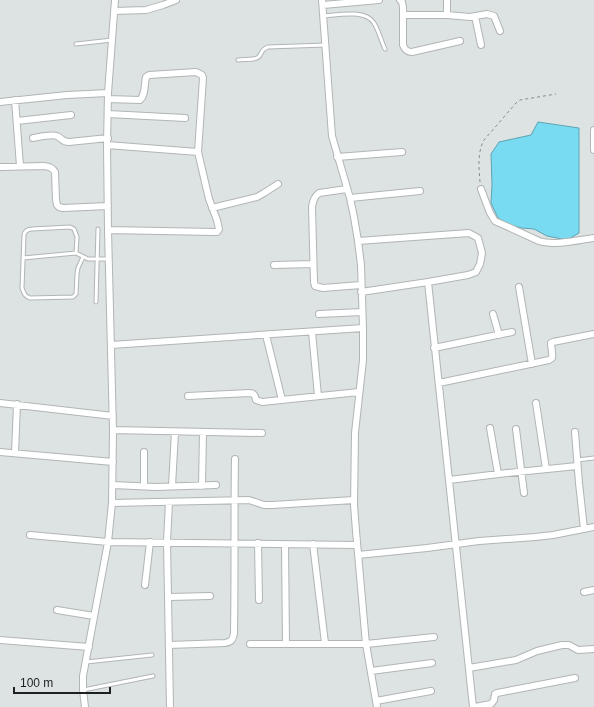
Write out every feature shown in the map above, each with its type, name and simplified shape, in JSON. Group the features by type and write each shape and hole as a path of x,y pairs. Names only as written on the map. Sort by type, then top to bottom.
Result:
{"street":[{"path":"85,707 83,676 108,542 113,486 113,416 108,230 108,96 115,0"},
{"path":"114,11 146,10 176,0"},
{"path":"379,0 322,3 332,136 350,198 361,265 363,360 355,439 354,500 357,545 366,644 377,704 431,692"},
{"path":"400,0 402,2 404,48 409,52 460,41"},
{"path":"447,0 447,15"},
{"path":"403,15 447,15 470,17 487,14 494,16 500,31"},
{"path":"475,16 481,45"},
{"path":"0,102 108,96 140,100 143,98 146,77 149,75 196,72 202,75 198,152 209,199 219,225 219,229 217,232 108,230"},
{"path":"16,100 20,166"},
{"path":"108,114 185,118"},
{"path":"17,121 71,115"},
{"path":"594,130 594,150"},
{"path":"33,138 57,136 63,141 69,142 108,142 198,152"},
{"path":"338,157 402,152"},
{"path":"0,167 49,167 53,169 55,172 56,200 59,207 108,206"},
{"path":"212,208 264,194 278,184"},
{"path":"347,189 319,193 315,196 313,201 314,282 316,286 323,288 361,285"},
{"path":"481,189 490,213 495,221 539,241 552,243 594,238"},
{"path":"350,198 420,191"},
{"path":"358,241 469,233 478,238 482,253 480,264 476,272 468,275 361,292"},
{"path":"274,265 313,264"},
{"path":"428,282 474,707 491,704 494,700 494,694 497,693 574,678"},
{"path":"518,287 532,364"},
{"path":"319,314 362,312"},
{"path":"493,314 498,335"},
{"path":"111,345 363,328"},
{"path":"312,332 318,396"},
{"path":"434,348 512,332"},
{"path":"438,383 549,360 552,358 552,342 594,334"},
{"path":"266,335 282,400"},
{"path":"188,396 249,392 255,395 256,400 262,402 359,392"},
{"path":"0,403 113,416"},
{"path":"15,453 17,404"},
{"path":"536,404 546,469"},
{"path":"490,428 498,474"},
{"path":"516,428 524,493"},
{"path":"113,430 262,433"},
{"path":"172,486 176,432"},
{"path":"202,486 203,432"},
{"path":"575,432 584,529"},
{"path":"0,452 113,462"},
{"path":"144,452 144,486"},
{"path":"169,645 225,643 230,642 233,639 235,589 235,460"},
{"path":"449,480 546,469 577,463"},
{"path":"113,486 216,485"},
{"path":"112,503 249,500 272,505 354,500"},
{"path":"169,502 170,707"},
{"path":"358,555 479,541 553,535 594,527"},
{"path":"30,535 108,542 357,545"},
{"path":"145,585 150,542"},
{"path":"258,543 259,600"},
{"path":"285,544 286,644"},
{"path":"313,544 325,643"},
{"path":"584,592 594,590"},
{"path":"169,596 210,596"},
{"path":"57,610 94,616"},
{"path":"250,644 366,644 434,637"},
{"path":"0,640 89,647"},
{"path":"469,668 516,660 537,651 565,645 569,645 578,650 594,649"},
{"path":"370,671 432,663"}],"lane":[{"path":"323,16 352,14 366,16 374,23 385,49"},
{"path":"76,44 112,40"},
{"path":"238,60 257,58 260,56 262,50 268,47 325,45"},
{"path":"76,253 77,237 74,229 70,227 28,229 24,235 22,288 26,297 73,296 76,294 78,268 83,257"},
{"path":"96,302 98,229"},
{"path":"23,258 76,253 88,259 109,259"},
{"path":"577,463 594,458"},
{"path":"86,662 152,655"},
{"path":"83,690 153,676"}],"path":[{"path":"481,189 479,156 480,146 484,140 520,100 556,94"}],"water":[{"path":"538,122 579,128 579,233 567,240 547,236 534,229 510,225 498,218 491,203 491,154 499,142 531,135"}]}
